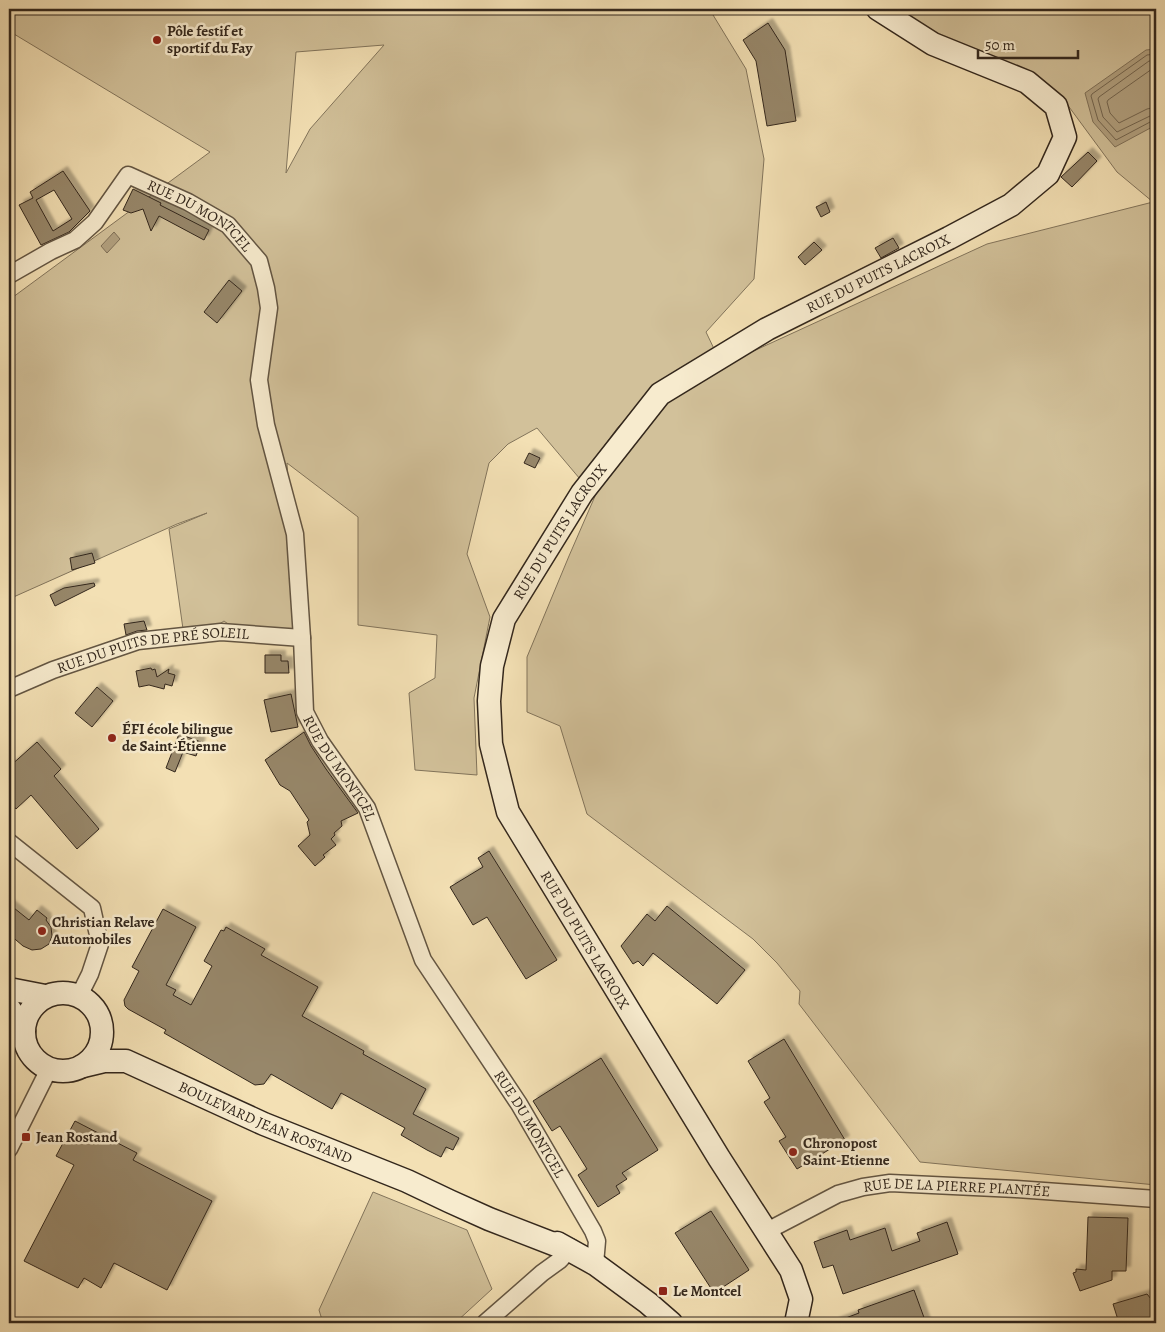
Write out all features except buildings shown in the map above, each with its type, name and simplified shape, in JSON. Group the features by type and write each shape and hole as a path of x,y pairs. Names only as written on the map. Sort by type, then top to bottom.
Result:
{"street":[{"name":"RUE DU PUITS LACROIX","path":"796,1323 800,1299 791,1270 719,1158 508,812 491,744 489,701 492,666 504,618 582,493 660,394 766,329 1011,205 1048,174 1065,137 1056,106 1027,82 933,44 884,13"},
{"name":"RUE DU MONTCEL","path":"9,274 75,240 95,222 128,174 188,202 228,225 259,261 269,308 259,380 266,425 295,534 305,712 320,741 366,808 423,960 519,1104 593,1231 596,1241 595,1264"},
{"name":"RUE DU PUITS DE PRÉ SOLEIL","path":"9,690 53,670 138,641 221,632 302,638"},
{"path":"9,842 92,908 100,944 90,974 79,996"},
{"path":"9,989 46,996"},
{"path":"83,1066 91,1060 101,1043 103,1033 97,1010 89,1002 68,992 46,996 30,1010 24,1031 25,1043 30,1054 38,1063 49,1069 60,1071 72,1070 104,1061 126,1061"},
{"path":"9,1008 24,1031"},
{"path":"103,1033 126,1061"},
{"name":"BOULEVARD JEAN ROSTAND","path":"126,1061 264,1124 407,1181 489,1219 570,1250 595,1264 671,1323"},
{"path":"9,1149 49,1069"},
{"name":"RUE DE LA PIERRE PLANTÉE","path":"767,1232 838,1194 863,1187 890,1183 1016,1189 1156,1199"},
{"path":"484,1323 570,1250"}],"shaded area":[{"path":"9,9 710,10 746,69 764,159 754,279 706,332 716,353 656,388 618,427 580,479 537,428 508,444 489,463 467,554 490,617 474,698 477,775 415,770 409,693 435,678 437,635 358,625 358,517 287,463 288,483 285,524 291,565 293,632 235,629 224,621 218,625 183,629 169,529 207,513 177,524 9,599 9,300 210,152 9,31","holes":["384,45 310,129 286,173 296,52"]},
{"path":"895,9 1156,9 1156,1185 920,1162 799,1004 800,991 777,963 753,939 587,814 560,726 527,712 527,657 599,487 665,398 734,360 987,244 1153,202 1117,172 1061,96 900,16"},
{"path":"373,1192 467,1230 492,1289 455,1323 323,1323 319,1310"}],"water":[{"path":"1156,49 1156,125 1115,147 1093,122 1085,93 1146,50"},
{"path":"114,232 120,239 107,253 101,246"}],"place":[{"name":"Pôle festif et sportif du Fay","path":"157,40"},
{"name":"ÉFI école bilingue de Saint-Étienne","path":"112,738"},
{"name":"Christian Relave Automobiles","path":"42,931"},
{"name":"Jean Rostand","path":"26,1137"},
{"name":"Chronopost Saint-Etienne","path":"793,1152"},
{"name":"Le Montcel","path":"663,1291"}]}
